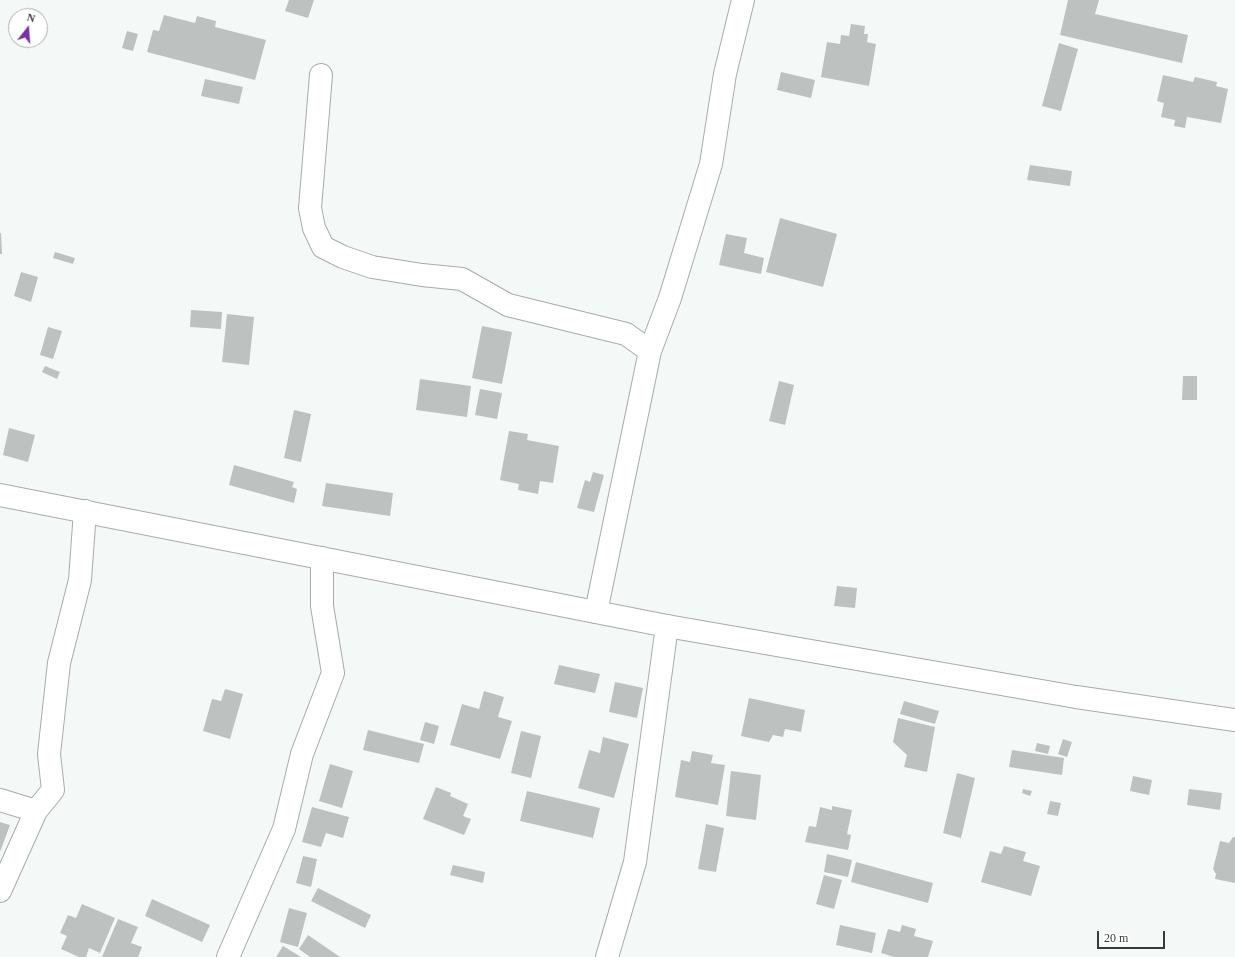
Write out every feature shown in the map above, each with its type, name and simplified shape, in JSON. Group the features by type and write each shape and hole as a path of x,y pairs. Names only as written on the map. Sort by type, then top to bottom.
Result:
{"street":[{"path":"596,612 650,351 670,298 710,164 725,74 744,0"},
{"path":"321,75 310,208 314,228 324,247 343,258 372,267 422,275 462,279 508,304 626,334 650,351"},
{"path":"0,495 667,626 1068,696 1235,720"},
{"path":"0,891 36,811 52,790 49,754 59,663 80,580 85,511"},
{"path":"228,957 284,829 302,754 333,674 322,606 322,558"},
{"path":"613,956 635,862 667,626"},
{"path":"0,800 36,811"}],"building":[{"path":"289,0 314,0 308,18 285,11"},
{"path":"1068,0 1099,0 1095,14 1188,35 1182,63 1060,35"},
{"path":"164,15 195,23 197,16 216,21 215,27 266,40 255,80 147,52 153,30 159,31"},
{"path":"851,24 865,26 864,34 868,34 867,42 876,44 869,86 821,77 827,42 840,44 841,35 849,36"},
{"path":"127,31 138,34 133,51 122,48"},
{"path":"1059,43 1078,49 1061,111 1042,106"},
{"path":"781,72 815,80 811,98 777,90"},
{"path":"1163,75 1193,82 1195,77 1217,82 1216,86 1228,89 1221,123 1187,117 1185,128 1174,126 1175,120 1161,117 1164,103 1157,101"},
{"path":"205,79 243,87 239,104 201,96"},
{"path":"1030,165 1072,171 1070,186 1027,180"},
{"path":"780,218 837,234 823,287 766,272"},
{"path":"1,233 2,254 0,254"},
{"path":"726,234 747,238 744,253 764,258 761,274 719,265"},
{"path":"55,252 75,258 73,264 53,258"},
{"path":"21,272 38,277 31,302 14,296"},
{"path":"191,310 222,312 221,329 190,327"},
{"path":"227,314 254,317 249,365 222,362"},
{"path":"482,326 512,332 502,384 472,378"},
{"path":"48,327 62,331 53,359 40,355"},
{"path":"45,366 60,372 57,379 42,372"},
{"path":"1183,376 1197,376 1197,400 1182,400"},
{"path":"420,379 471,386 467,417 416,410"},
{"path":"779,381 794,385 785,425 769,421"},
{"path":"480,389 502,393 497,419 475,415"},
{"path":"294,410 311,414 301,462 284,458"},
{"path":"9,428 35,435 28,462 3,455"},
{"path":"509,431 528,434 527,440 559,446 553,483 540,481 538,494 518,490 519,484 500,480"},
{"path":"234,465 294,482 292,487 297,489 294,503 229,485"},
{"path":"593,472 604,475 594,512 577,508 585,480 590,482"},
{"path":"326,483 393,493 390,516 322,506"},
{"path":"837,586 857,588 855,608 834,606"},
{"path":"559,665 600,674 595,693 554,684"},
{"path":"615,682 643,688 637,718 609,712"},
{"path":"225,689 243,694 230,739 203,731 212,699 221,701"},
{"path":"484,691 504,697 498,717 512,721 500,759 450,745 462,704 479,709"},
{"path":"749,698 805,710 801,732 785,729 783,737 773,735 769,742 741,736"},
{"path":"904,701 939,711 935,724 900,714"},
{"path":"898,718 935,727 927,772 904,767 907,755 893,742"},
{"path":"425,722 439,726 434,744 420,740"},
{"path":"368,730 424,744 419,763 363,750"},
{"path":"521,731 541,736 531,778 511,773"},
{"path":"603,737 629,744 614,798 578,788 589,750 600,753"},
{"path":"1063,739 1072,742 1067,757 1058,754"},
{"path":"1037,743 1050,746 1048,754 1035,751"},
{"path":"1012,750 1064,758 1062,775 1009,767"},
{"path":"692,751 713,755 711,763 725,765 718,805 675,797 681,760 690,762"},
{"path":"330,764 353,771 342,808 319,801"},
{"path":"731,771 761,775 756,820 726,816"},
{"path":"957,773 975,778 961,838 943,833"},
{"path":"1133,776 1152,780 1149,795 1130,791"},
{"path":"436,787 451,793 450,796 468,804 463,816 471,819 464,835 423,819"},
{"path":"1023,789 1032,791 1030,796 1022,793"},
{"path":"1189,789 1222,793 1220,810 1187,805"},
{"path":"527,791 600,808 593,838 520,821"},
{"path":"1050,801 1061,803 1058,816 1047,814"},
{"path":"832,806 852,810 847,834 851,835 848,850 805,842 809,826 816,827 820,807 832,810"},
{"path":"312,807 349,817 343,838 326,833 321,847 302,842"},
{"path":"0,822 10,825 0,852"},
{"path":"706,824 724,828 716,872 698,869"},
{"path":"1233,837 1235,837 1235,883 1215,879 1216,874 1213,869 1220,841 1229,843"},
{"path":"1004,846 1026,852 1023,861 1040,866 1031,896 981,882 990,851 1001,854"},
{"path":"827,854 852,860 848,877 824,872"},
{"path":"303,856 317,859 311,887 296,883"},
{"path":"856,862 933,883 928,903 851,882"},
{"path":"453,865 485,872 483,883 450,875"},
{"path":"824,875 842,880 834,909 816,904"},
{"path":"318,888 371,915 365,928 311,901"},
{"path":"152,899 210,925 202,942 145,916"},
{"path":"82,904 115,918 100,953 89,948 86,957 79,957 61,949 67,936 60,933 68,915 76,918"},
{"path":"289,908 307,913 298,947 280,942"},
{"path":"118,919 138,927 131,943 142,947 138,957 102,957"},
{"path":"840,925 876,933 872,953 836,945"},
{"path":"902,925 916,929 914,936 933,941 928,957 894,957 881,953 888,929 900,932"},
{"path":"308,935 340,957 310,957 299,949"},
{"path":"283,946 301,957 276,957"}]}
